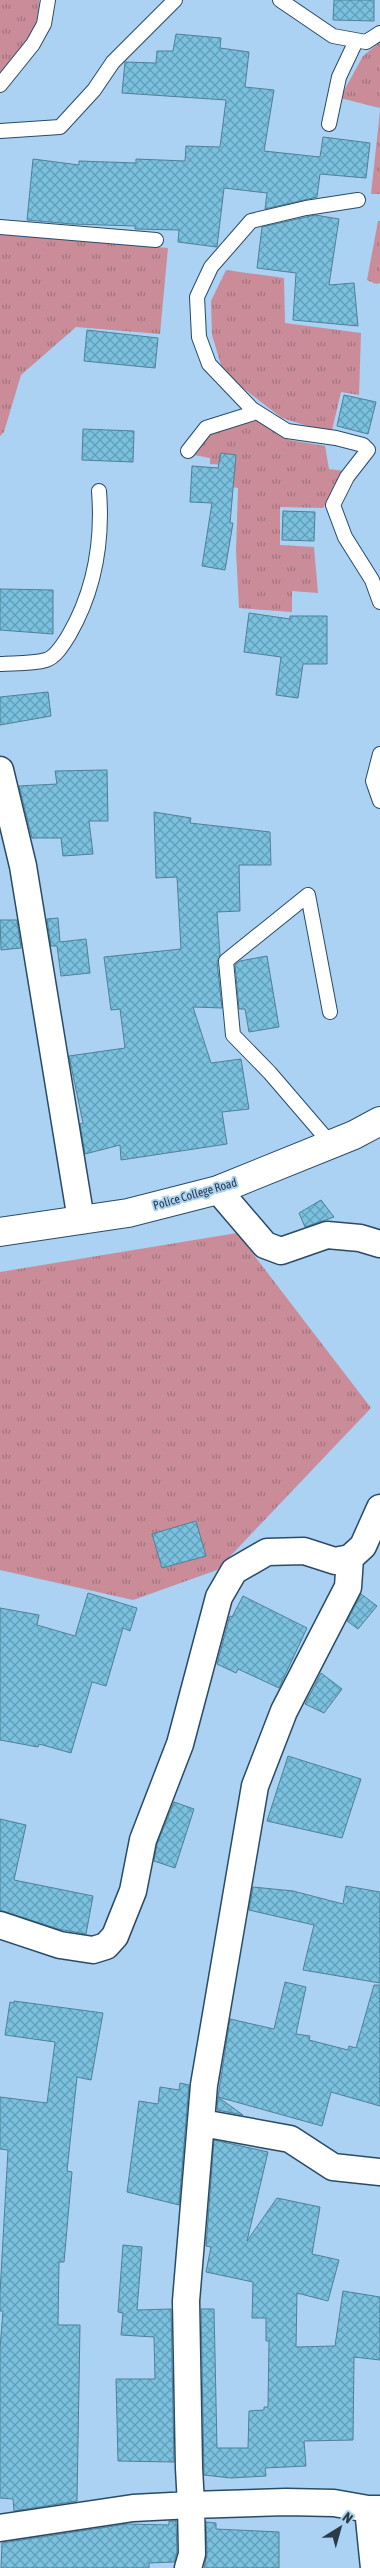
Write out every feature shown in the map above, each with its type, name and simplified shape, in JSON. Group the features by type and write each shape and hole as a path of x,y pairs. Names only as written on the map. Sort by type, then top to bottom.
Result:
{"street":[{"path":"0,770 7,833 23,866 81,1220"},
{"name":"Police College Road","path":"0,1232 128,1213 218,1190 331,1144 380,1121"},
{"path":"218,1190 265,1245 282,1251 327,1235 360,1238 380,1244"},
{"path":"0,1925 60,1945 93,1950 106,1946 115,1936 133,1891 143,1840 180,1744 219,1597 234,1571 267,1552 304,1551 335,1561 350,1558 363,1546 380,1508"},
{"path":"188,2568 192,2554 188,2468 186,2301 194,2182 202,2123 204,2085 255,1786 284,1711 348,1587 350,1558"},
{"path":"202,2123 290,2139 333,2167 380,2172"},
{"path":"0,2528 132,2508 286,2502 334,2503 374,2509 374,2568"}],"lane":[{"path":"0,85 33,44 44,24 48,0"},
{"path":"0,131 60,127 94,90 113,62 175,0"},
{"path":"280,0 333,36 366,42 380,33"},
{"path":"329,124 339,77 356,41"},
{"path":"358,200 306,208 252,221 211,267 197,297 199,337 209,364 257,412 288,431 336,438 363,445 368,450 347,477 333,505 345,537 372,580 380,602"},
{"path":"0,227 156,240"},
{"path":"188,451 206,428 257,412"},
{"path":"0,664 48,660 62,646 90,592 98,557 102,523 99,491"},
{"path":"380,754 373,781 380,801"},
{"path":"330,1012 308,895 226,961 233,1036 270,1073 331,1144"}],"green space":[{"path":"0,0 39,0 36,23 32,32 22,49 0,74"},
{"path":"380,42 380,108 340,98 363,56"},
{"path":"380,111 380,194 371,194"},
{"path":"378,221 380,221 380,283 376,284 367,280"},
{"path":"0,232 168,248 160,334 76,327 21,375 4,432 0,436"},
{"path":"226,270 284,278 285,323 361,333 359,395 341,392 332,430 314,428 282,418 243,388 222,368 212,335 211,301"},
{"path":"258,420 289,440 325,446 329,469 345,471 323,508 280,507 280,545 314,547 318,593 292,591 292,612 239,608 236,551 238,488 227,486 228,465 210,464 210,458 194,455 210,433 231,425"},
{"path":"237,1233 371,1408 217,1570 133,1600 0,1570 0,1272"}],"building":[{"path":"334,0 374,0 374,21 333,20"},
{"path":"176,34 221,38 220,48 249,52 245,87 274,90 264,151 320,157 323,137 370,143 366,178 320,174 317,197 265,209 267,193 224,188 217,247 178,242 179,230 135,229 135,226 27,220 33,159 79,165 79,161 136,163 136,159 185,161 186,146 220,147 226,100 122,93 125,62 156,63 157,51 173,51"},
{"path":"315,215 339,219 329,285 354,283 358,326 293,320 296,273 257,268 262,227"},
{"path":"87,330 158,338 155,368 84,361"},
{"path":"344,395 376,402 368,434 337,426"},
{"path":"83,429 134,431 133,462 82,460"},
{"path":"221,453 236,455 230,523 233,523 225,570 202,566 212,503 190,502 192,466 218,468"},
{"path":"283,511 315,512 314,541 282,540"},
{"path":"0,589 53,590 53,634 0,630"},
{"path":"249,613 290,619 290,616 327,616 327,664 303,664 298,698 276,695 281,657 244,652"},
{"path":"48,692 51,716 0,725 0,697"},
{"path":"107,770 108,821 89,821 93,854 63,856 61,838 32,838 19,786 57,784 55,771"},
{"path":"154,812 191,818 190,823 270,832 271,865 239,865 240,911 217,912 220,955 217,962 222,1008 193,1007 211,1063 241,1059 249,1109 222,1112 227,1144 121,1160 120,1145 85,1154 80,1124 83,1123 69,1056 125,1048 120,1009 111,1010 104,957 181,949 177,877 156,878"},
{"path":"58,918 60,942 86,939 90,973 61,976 57,946 51,946 47,919"},
{"path":"0,920 17,920 21,948 1,950"},
{"path":"267,956 279,1027 249,1032 245,1009 239,1009 235,965 240,961"},
{"path":"321,1200 334,1217 305,1227 299,1213"},
{"path":"196,1521 206,1556 162,1568 152,1534"},
{"path":"88,1593 137,1608 130,1631 123,1628 106,1686 92,1682 71,1753 39,1744 38,1747 0,1740 0,1608 39,1615 37,1625 75,1636"},
{"path":"361,1594 377,1606 358,1629 347,1621"},
{"path":"243,1596 307,1628 279,1688 238,1669 236,1673 217,1664 230,1616 232,1617"},
{"path":"321,1673 342,1689 324,1713 305,1704"},
{"path":"288,1756 361,1779 342,1838 267,1821"},
{"path":"174,1802 194,1809 175,1868 154,1861 157,1844"},
{"path":"0,1819 26,1825 14,1880 93,1896 86,1934 58,1929 0,1910"},
{"path":"346,1886 380,1892 380,1983 303,1970 314,1925 249,1910 253,1887 293,1891 343,1904"},
{"path":"285,1982 306,1987 296,2034 310,2036 309,2040 348,2050 349,2046 356,2048 374,1985 380,1985 380,2106 331,2092 322,2126 218,2097 230,2019 274,2029"},
{"path":"14,2001 103,2013 91,2080 77,2077 67,2171 72,2172 64,2262 59,2262 58,2325 80,2325 77,2501 14,2511 13,2499 0,2498 0,2348 3,2311 0,2311 0,2293 8,2150 0,2149 0,2097 47,2103 55,2042 5,2035 10,2002 14,2003"},
{"path":"180,2083 189,2085 179,2205 127,2192 139,2101 158,2104 160,2087 179,2090"},
{"path":"218,2097 243,2115 217,2110"},
{"path":"214,2140 268,2152 247,2241 277,2198 320,2207 312,2254 339,2260 328,2301 297,2293 296,2347 335,2346 343,2291 380,2297 380,2360 354,2357 353,2440 304,2441 306,2466 265,2468 266,2476 231,2478 204,2475 201,2309 214,2309 217,2448 248,2448 249,2411 264,2410 264,2407 268,2407 269,2341 266,2341 266,2318 252,2318 253,2282 206,2272 211,2247 206,2246"},
{"path":"123,2245 142,2247 137,2310 171,2309 174,2462 118,2461 116,2379 155,2379 154,2337 121,2335 123,2313 118,2312"},
{"path":"169,2521 176,2521 177,2552 174,2562 149,2563 149,2568 1,2568 2,2543 127,2524 169,2525"},
{"path":"206,2522 216,2523 216,2529 279,2532 279,2568 204,2568 207,2554"}]}
